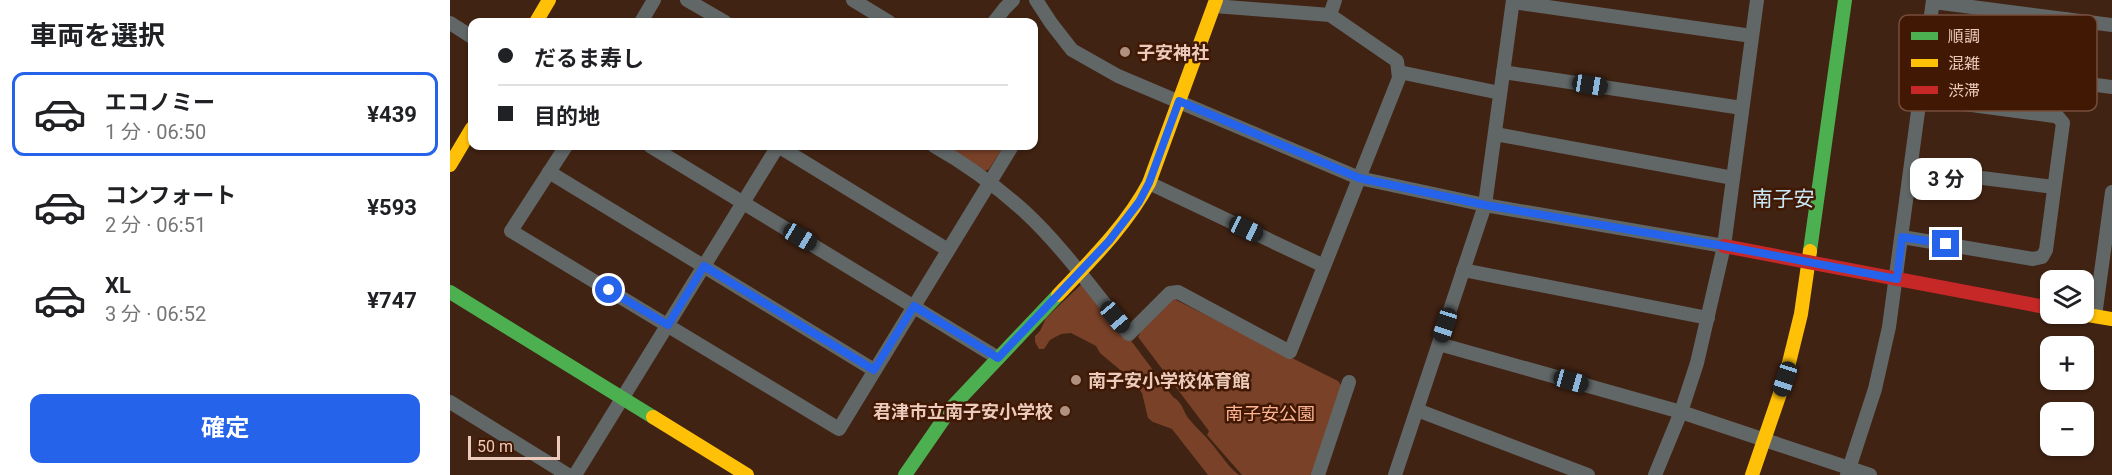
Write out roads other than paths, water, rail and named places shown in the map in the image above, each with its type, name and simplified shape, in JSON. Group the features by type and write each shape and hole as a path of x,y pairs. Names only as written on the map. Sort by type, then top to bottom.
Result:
{"street":[{"path":"538,18 549,0"},
{"path":"643,18 654,0"},
{"path":"687,0 718,18"},
{"path":"853,0 882,18"},
{"path":"1036,0 1072,50 1118,76 1359,178 1485,205 1724,246 2040,306"},
{"path":"1330,15 1335,0"},
{"path":"1655,475 1681,412 1697,363 1724,246 1757,0"},
{"path":"1752,475 1766,440 1785,379 1801,314 1845,0"},
{"path":"1395,475 1485,205 1513,1 1752,36"},
{"path":"1933,1 2036,15"},
{"path":"996,18 1005,3"},
{"path":"906,475 952,407 1078,273 1139,202 1149,183 1215,3 1330,15 1397,61 1399,78 1290,352 1178,292 1170,293 1129,334 1078,273 1025,212 990,182 940,150"},
{"path":"450,23 468,34"},
{"path":"2097,23 2112,25"},
{"path":"1399,72 1500,93"},
{"path":"1503,72 1742,108"},
{"path":"2097,85 2112,87"},
{"path":"1849,471 1875,389 1889,327 1918,111"},
{"path":"1902,237 2037,259 2042,257 2046,250 2063,123 2058,117 2014,111"},
{"path":"1495,134 1733,178"},
{"path":"450,165 468,135"},
{"path":"563,150 512,231 839,429 1010,150"},
{"path":"657,150 998,358"},
{"path":"575,475 776,150"},
{"path":"785,150 948,250"},
{"path":"1911,169 2054,187"},
{"path":"549,172 874,370"},
{"path":"1149,183 1324,266"},
{"path":"2094,303 2106,280 2112,192"},
{"path":"1463,270 1708,318"},
{"path":"450,292 747,475"},
{"path":"2094,316 2112,319"},
{"path":"1439,344 1681,412 1849,471 1870,475"},
{"path":"1318,475 1349,382"},
{"path":"450,402 568,475"},
{"path":"1417,410 1588,475"}],"place":[{"name":"子安神社","path":"1125,52"},
{"name":"南子安小学校体育館","path":"1076,380"},
{"name":"君津市立南子安小学校","path":"1065,411"}],"district":[{"name":"南子安","path":"1783,199"}],"park label":[{"name":"南子安公園","path":"1270,413"}]}
